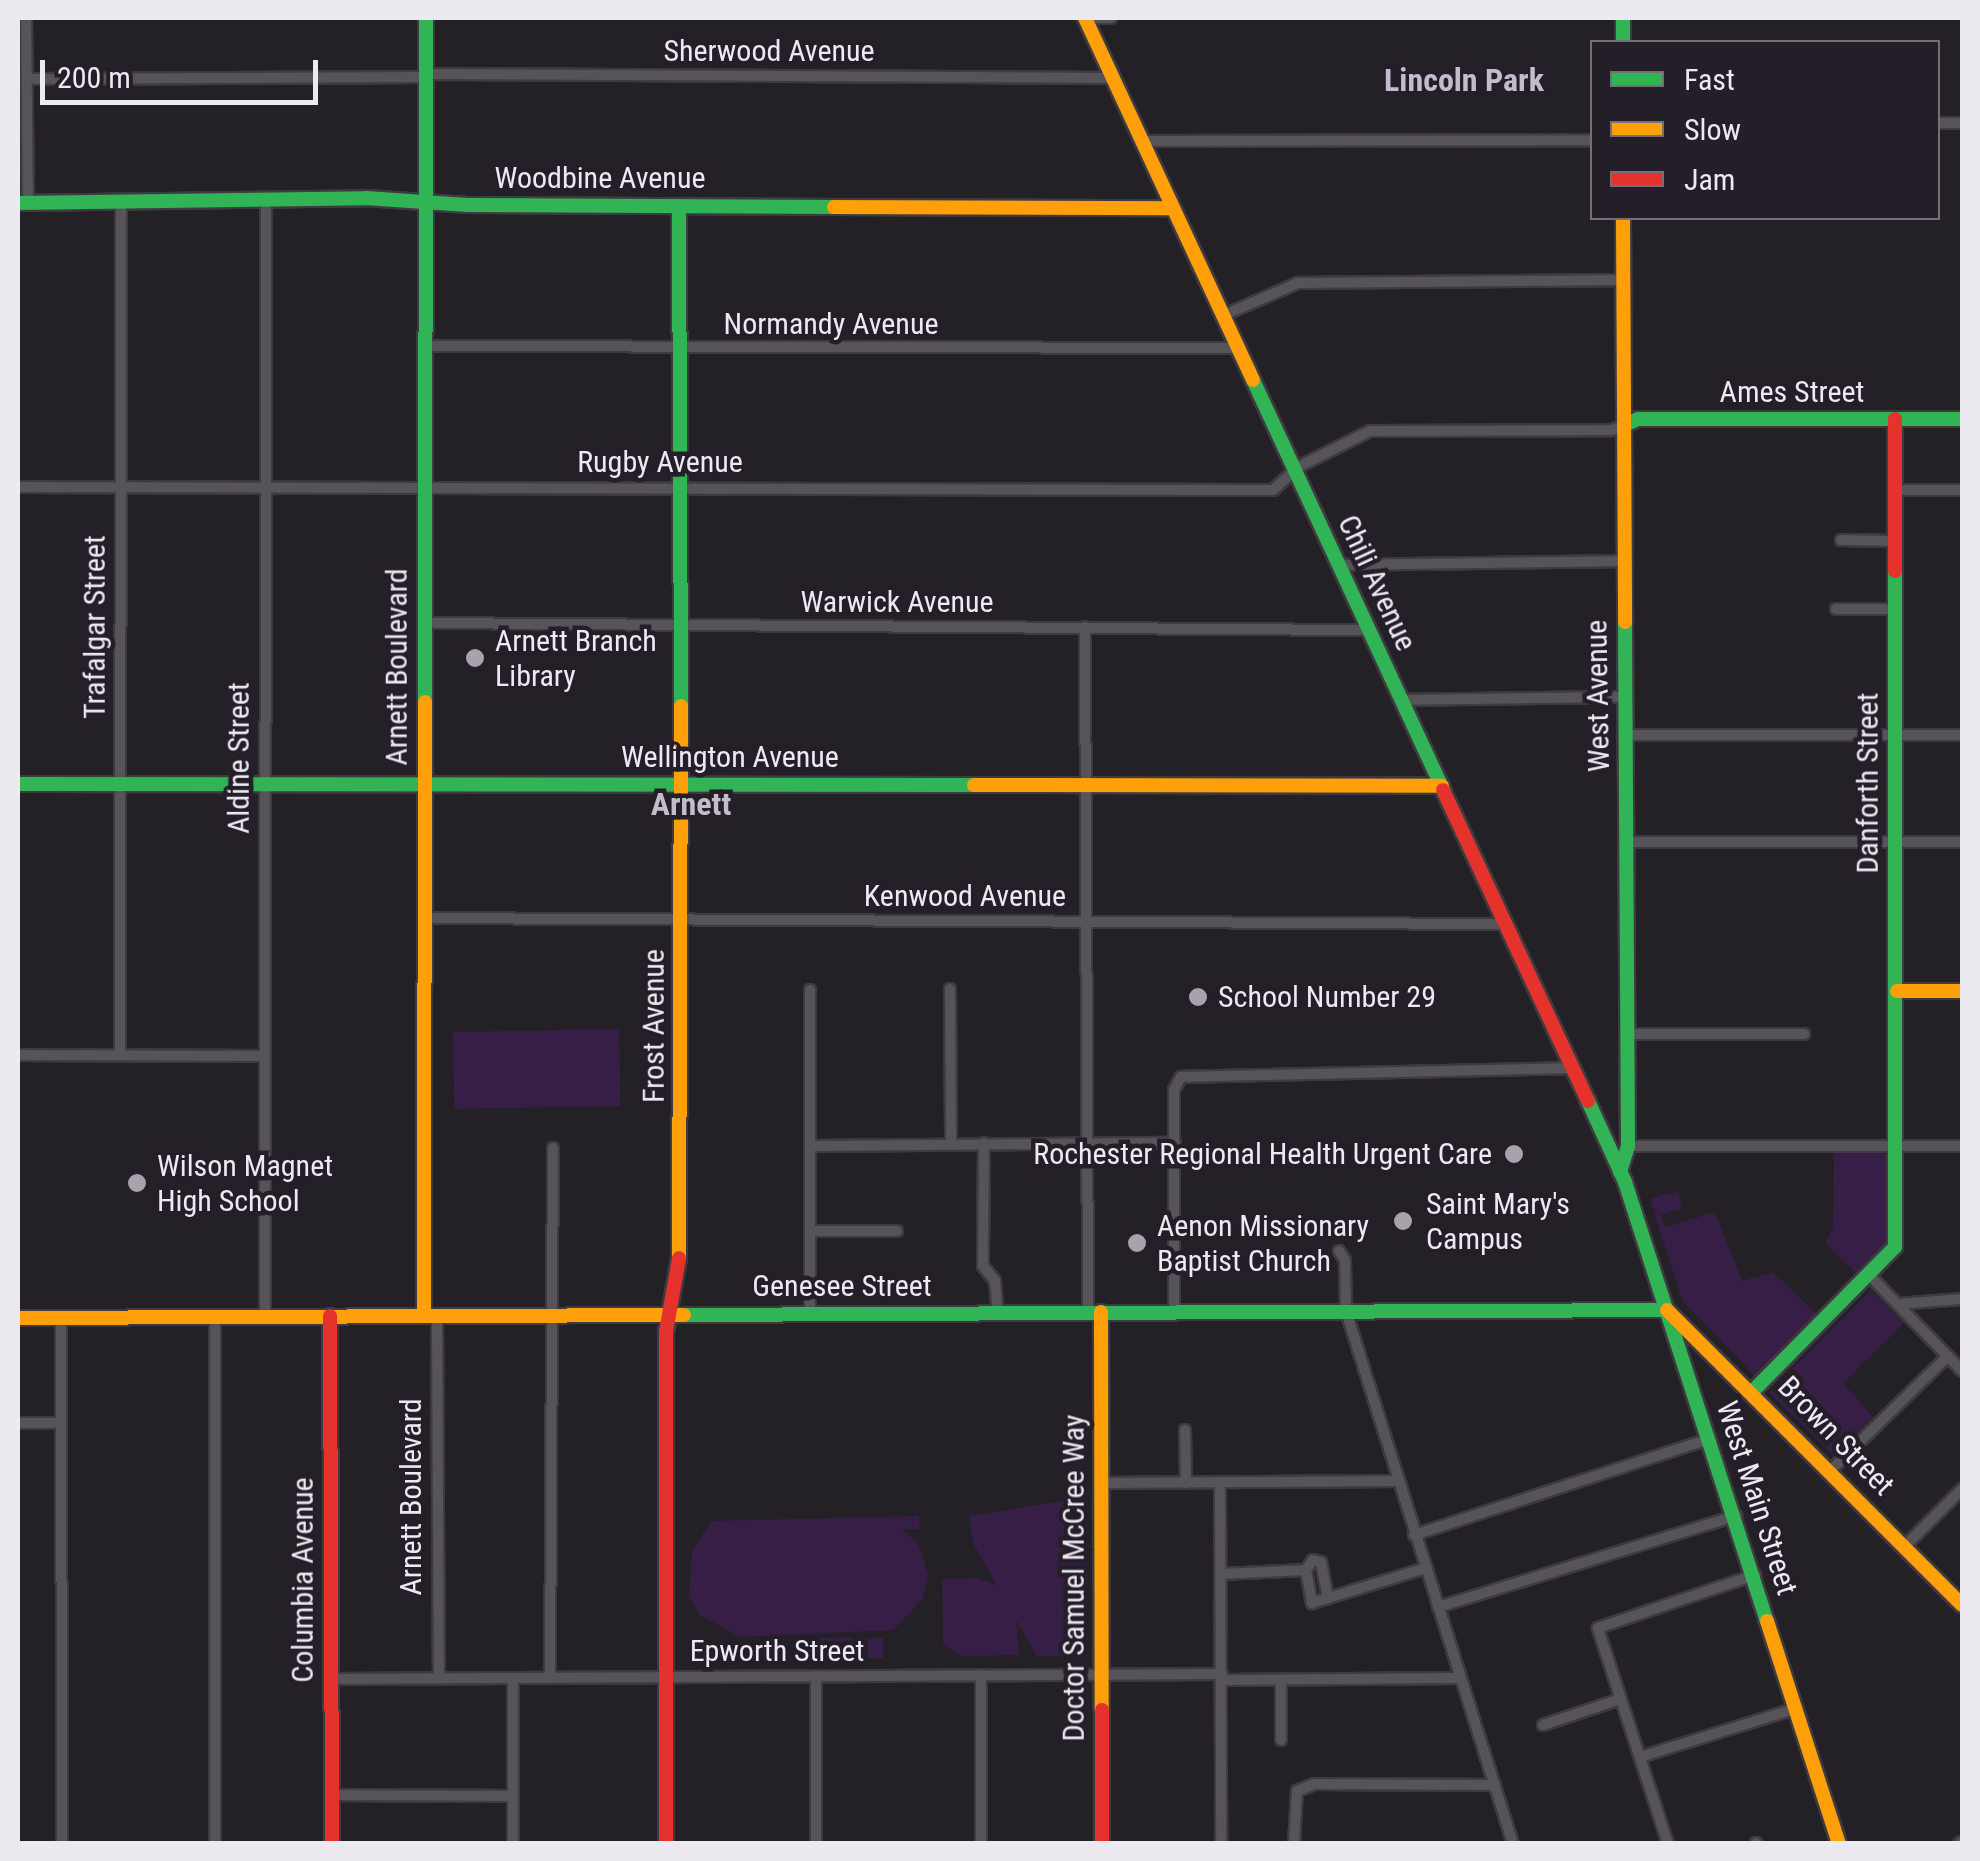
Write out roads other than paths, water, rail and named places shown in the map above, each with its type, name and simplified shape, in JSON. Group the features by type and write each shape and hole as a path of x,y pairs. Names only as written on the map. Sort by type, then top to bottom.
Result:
{"street":[{"path":"21,202 26,18"},
{"name":"Arnett Boulevard","path":"426,18 424,918 440,1678"},
{"path":"1085,18 1111,18"},
{"name":"Chili Avenue","path":"1085,18 1620,1172"},
{"name":"Sherwood Avenue","path":"27,79 1112,78"},
{"path":"1141,141 1590,140"},
{"name":"Woodbine Avenue","path":"21,202 266,199 1172,208"},
{"name":"Aldine Street","path":"265,1316 266,199"},
{"name":"Trafalgar Street","path":"120,1054 121,201"},
{"name":"Frost Avenue","path":"666,1844 669,1314 683,1238 678,785 679,206"},
{"name":"West Avenue","path":"1620,1172 1628,1146 1623,220"},
{"path":"1222,316 1298,283 1624,280"},
{"name":"Normandy Avenue","path":"425,346 1237,348"},
{"name":"Ames Street","path":"1624,425 1638,419 1962,419"},
{"name":"Danforth Street","path":"1754,1391 1896,1247 1895,419"},
{"name":"Rugby Avenue","path":"18,486 1273,490 1296,474 1300,466 1370,431 1612,430 1624,425"},
{"path":"1895,490 1962,490"},
{"path":"1841,540 1895,541"},
{"path":"1338,565 1624,561"},
{"path":"1836,609 1895,609"},
{"name":"Warwick Avenue","path":"425,623 1368,630"},
{"path":"1084,628 1089,785 1088,1143 1094,1312"},
{"path":"1401,700 1625,696"},
{"path":"1626,735 1962,735"},
{"name":"Wellington Avenue","path":"18,784 1442,786"},
{"path":"1626,842 1962,842"},
{"name":"Kenwood Avenue","path":"424,918 1505,924"},
{"path":"950,989 951,1144"},
{"path":"810,990 810,1314"},
{"path":"1896,991 1962,991"},
{"path":"1627,1034 1804,1034"},
{"path":"18,1055 265,1056"},
{"path":"1174,1312 1178,1079 1572,1068"},
{"path":"810,1146 1174,1143"},
{"path":"984,1144 983,1266 995,1282 998,1313"},
{"path":"1628,1146 1962,1146"},
{"path":"550,1678 554,1148"},
{"name":"West Main Street","path":"1620,1172 1736,1516 1840,1844"},
{"path":"810,1231 897,1230"},
{"path":"1339,1251 1345,1260 1346,1311 1513,1844"},
{"path":"1870,1276 1962,1371"},
{"path":"1898,1304 1962,1299"},
{"name":"Genesee Street","path":"18,1318 1667,1310"},
{"name":"Brown Street","path":"1667,1310 1754,1391 1962,1605"},
{"name":"Doctor Samuel McCree Way","path":"1094,1312 1101,1483 1102,1844"},
{"name":"Columbia Avenue","path":"330,1316 332,1844"},
{"path":"215,1317 215,1844"},
{"path":"61,1318 62,1844"},
{"path":"1830,1470 1948,1356"},
{"path":"18,1423 61,1423"},
{"path":"1185,1430 1186,1482"},
{"path":"1414,1535 1710,1440"},
{"path":"1101,1483 1397,1481"},
{"path":"1220,1483 1220,1844"},
{"path":"1905,1546 1960,1498"},
{"path":"1438,1607 1736,1516"},
{"path":"1328,1598 1321,1562 1313,1560 1306,1570 1308,1602 1328,1598 1426,1568"},
{"path":"1222,1574 1306,1570"},
{"path":"1668,1844 1598,1628 1755,1575"},
{"name":"Epworth Street","path":"331,1679 1102,1674 1280,1680 1460,1678"},
{"path":"981,1675 981,1844"},
{"path":"816,1676 816,1844"},
{"path":"513,1678 513,1844"},
{"path":"1280,1680 1281,1740"},
{"path":"1543,1725 1622,1698"},
{"path":"1640,1758 1797,1708"},
{"path":"1294,1844 1298,1791 1314,1784 1495,1784"},
{"path":"331,1796 513,1796"}],"place":[{"name":"Arnett Branch Library","path":"475,658"},
{"name":"School Number 29","path":"1198,997"},
{"name":"Rochester Regional Health Urgent Care","path":"1514,1154"},
{"name":"Wilson Magnet High School","path":"137,1183"},
{"name":"Saint Mary's Campus","path":"1403,1221"},
{"name":"Aenon Missionary Baptist Church","path":"1137,1243"}],"district":[{"name":"Lincoln Park","path":"1464,80"},
{"name":"Arnett","path":"691,804"}]}
